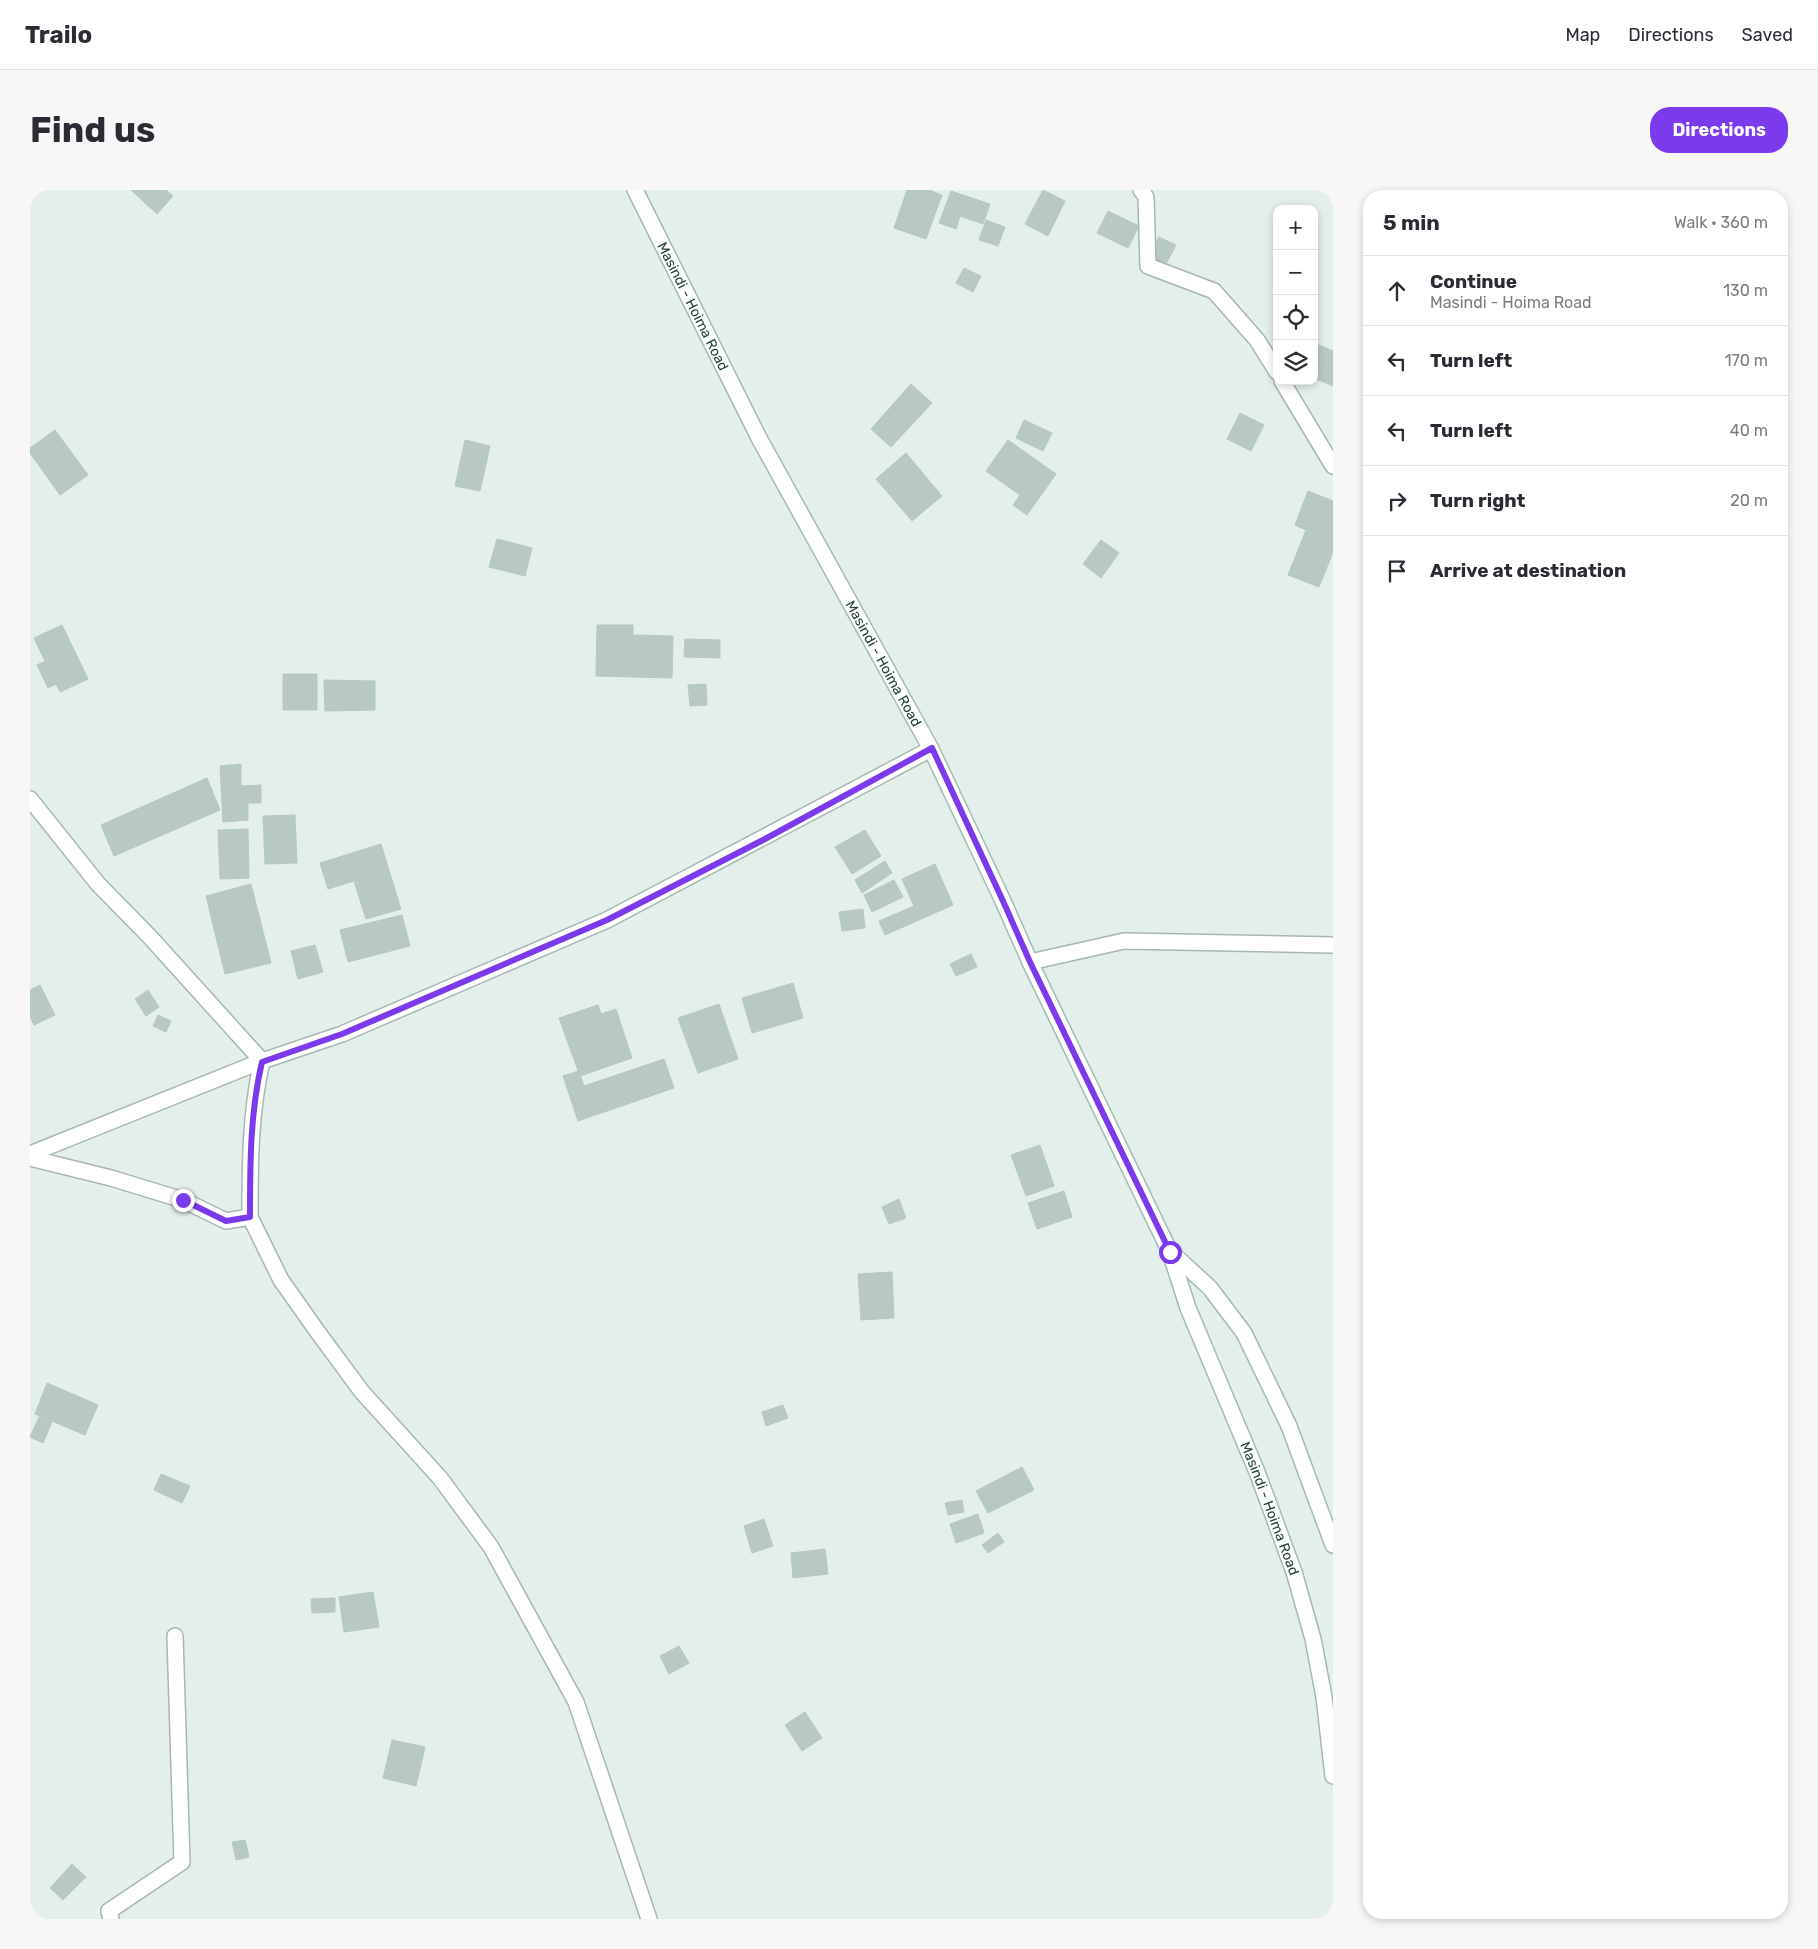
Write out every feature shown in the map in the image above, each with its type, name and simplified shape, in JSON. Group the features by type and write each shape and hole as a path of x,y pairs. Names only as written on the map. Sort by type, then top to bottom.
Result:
{"street":[{"name":"Masindi - Hoima Road","path":"635,190 758,438 932,748 1030,962 1170,1252 1188,1308 1254,1463 1294,1572 1317,1658 1324,1697 1333,1776"},
{"path":"1141,190 1146,197 1148,266 1214,291 1257,340 1273,366"},
{"path":"1284,385 1333,466"},
{"path":"30,1154 262,1062 342,1034 607,920 765,839 932,748"},
{"path":"30,799 98,884 150,937 262,1062"},
{"path":"1030,962 1124,941 1333,945"},
{"path":"262,1062 256,1089 250,1156 250,1217 281,1280 317,1331 362,1392 440,1478 491,1546 576,1702 649,1919"},
{"path":"30,1158 111,1178 174,1197 226,1221 250,1217"},
{"name":"Masindi - Hoima Road","path":"1170,1252 1210,1288 1244,1333 1289,1426 1333,1545"},
{"path":"111,1919 109,1911 182,1862 175,1636"}],"building":[{"path":"131,190 166,190 173,196 157,214"},
{"path":"907,190 929,190 942,195 926,239 894,228"},
{"path":"1043,190 1065,201 1048,236 1025,224"},
{"path":"951,191 990,204 983,224 960,216 956,229 939,223"},
{"path":"1108,211 1139,226 1128,248 1097,233"},
{"path":"986,220 1005,227 998,246 979,240"},
{"path":"1159,237 1176,245 1166,264 1149,256"},
{"path":"964,268 981,276 973,292 956,283"},
{"path":"1318,345 1333,351 1333,386 1318,380"},
{"path":"911,384 932,403 891,447 871,429"},
{"path":"1240,413 1264,425 1251,451 1227,439"},
{"path":"1024,420 1052,433 1043,451 1016,438"},
{"path":"55,430 88,475 60,495 30,453 30,448"},
{"path":"465,440 490,446 480,491 455,486"},
{"path":"1008,440 1056,474 1027,515 1013,505 1020,495 986,471"},
{"path":"906,453 942,496 912,521 876,479"},
{"path":"1308,491 1333,501 1333,552 1319,587 1288,575 1306,530 1295,525"},
{"path":"497,539 532,548 525,576 489,567"},
{"path":"1101,540 1119,553 1101,578 1083,564"},
{"path":"62,625 88,679 60,692 56,684 48,688 37,665 45,661 34,638"},
{"path":"597,625 633,625 633,635 673,636 672,678 596,676"},
{"path":"685,639 720,640 720,658 684,657"},
{"path":"283,674 317,674 317,710 283,710"},
{"path":"324,680 375,681 375,710 325,711"},
{"path":"706,684 707,705 690,706 688,685"},
{"path":"241,764 241,786 261,785 261,803 248,803 248,820 223,822 220,766"},
{"path":"207,778 220,810 114,856 101,825"},
{"path":"295,815 297,863 265,864 263,816"},
{"path":"248,829 249,878 220,879 218,830"},
{"path":"865,830 881,856 852,874 835,847"},
{"path":"381,844 401,909 366,919 354,881 328,889 320,863"},
{"path":"885,861 892,873 862,893 855,880"},
{"path":"935,864 953,905 885,935 879,921 914,906 902,879"},
{"path":"894,880 903,897 872,912 864,895"},
{"path":"251,884 271,963 225,974 206,896"},
{"path":"863,909 865,928 842,931 839,912"},
{"path":"402,915 410,946 348,962 340,930"},
{"path":"315,945 323,972 298,979 291,951"},
{"path":"971,954 977,967 956,976 950,964"},
{"path":"793,983 803,1018 752,1033 742,998"},
{"path":"40,985 55,1015 34,1025 30,1017 30,990"},
{"path":"148,990 159,1007 146,1016 135,999"},
{"path":"719,1004 738,1059 698,1073 678,1018"},
{"path":"598,1005 601,1014 616,1009 632,1058 580,1076 559,1018"},
{"path":"158,1015 171,1021 166,1032 153,1026"},
{"path":"664,1059 674,1088 578,1121 563,1076 579,1071 584,1086"},
{"path":"1040,1145 1054,1186 1026,1196 1011,1155"},
{"path":"1064,1191 1072,1217 1037,1229 1028,1203"},
{"path":"899,1199 906,1218 889,1224 882,1207"},
{"path":"892,1272 894,1318 861,1320 858,1274"},
{"path":"47,1383 98,1405 85,1435 35,1414"},
{"path":"783,1405 788,1418 766,1426 762,1412"},
{"path":"39,1417 52,1422 43,1443 30,1437"},
{"path":"1022,1467 1034,1490 988,1513 976,1491"},
{"path":"161,1474 190,1486 182,1503 154,1490"},
{"path":"962,1500 964,1512 948,1515 945,1503"},
{"path":"978,1514 984,1533 956,1543 950,1524"},
{"path":"764,1519 773,1546 752,1553 744,1526"},
{"path":"998,1533 1004,1542 988,1553 982,1545"},
{"path":"825,1549 828,1574 793,1578 791,1553"},
{"path":"373,1592 379,1627 344,1632 339,1597"},
{"path":"335,1598 335,1612 312,1613 311,1599"},
{"path":"679,1646 689,1663 669,1674 660,1656"},
{"path":"805,1712 822,1738 802,1751 785,1725"},
{"path":"392,1740 425,1747 416,1786 383,1778"},
{"path":"245,1840 249,1857 236,1860 232,1842"},
{"path":"72,1864 86,1877 63,1900 50,1888"}],"route":[{"path":"183,1200 226,1221 250,1217 250,1156 256,1089 262,1062 342,1034 607,920 765,839 932,748 1030,962 1170,1252"}]}
